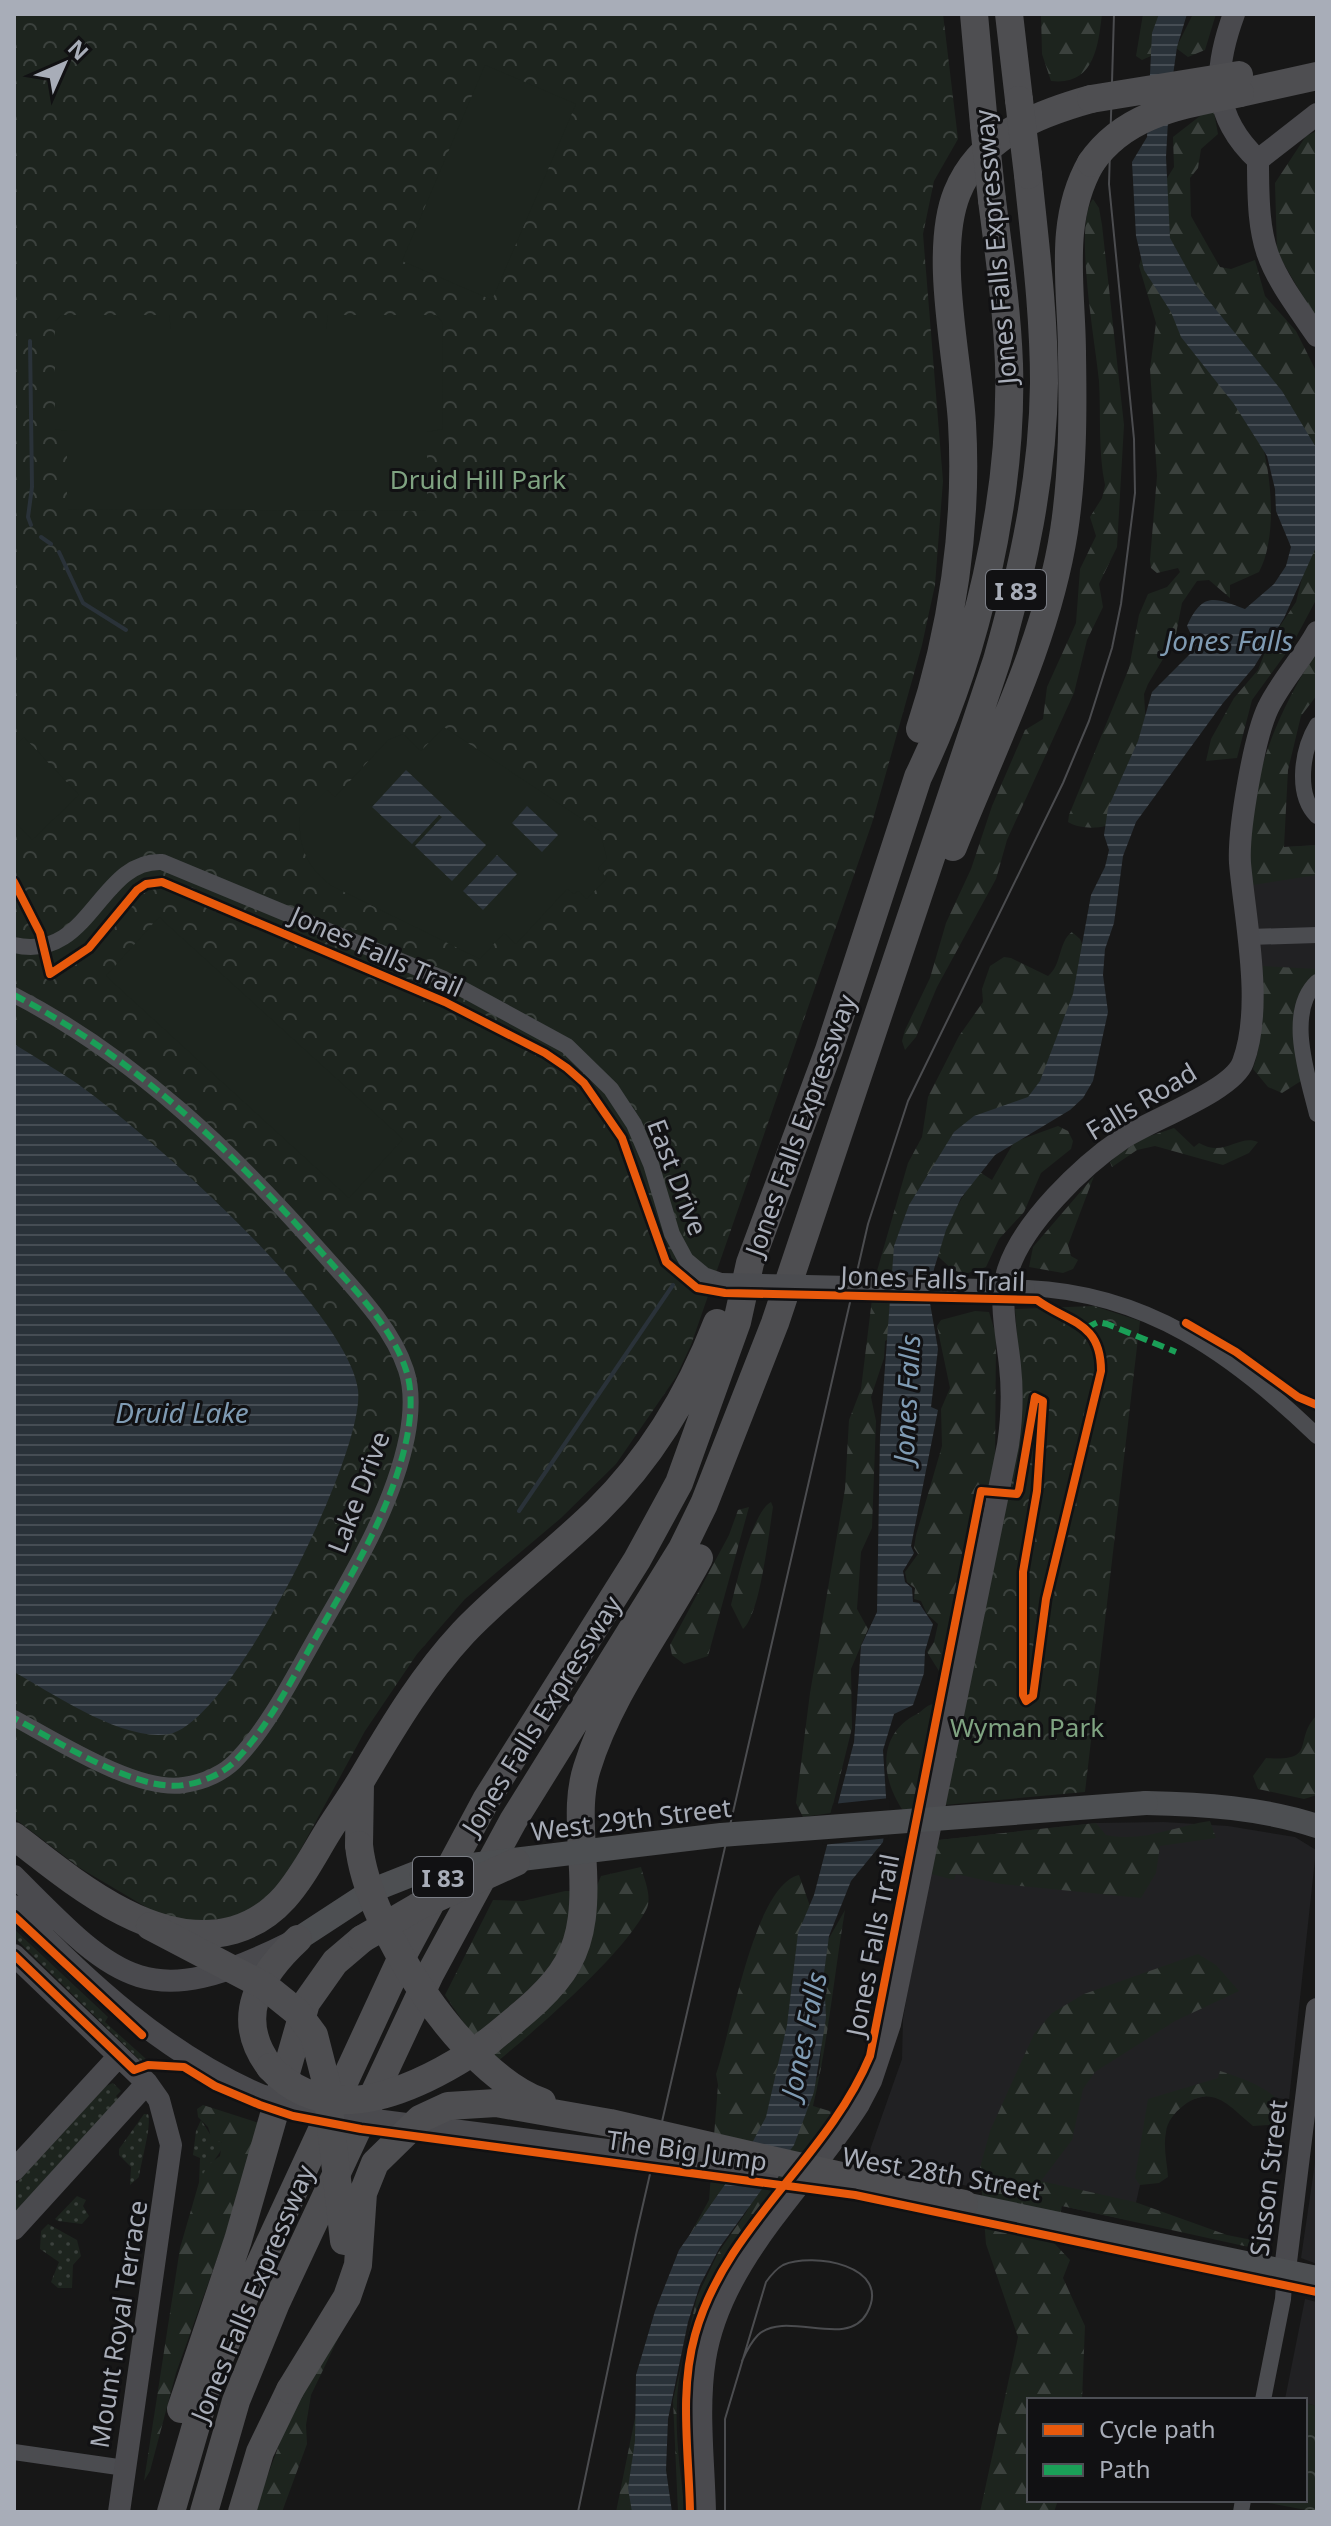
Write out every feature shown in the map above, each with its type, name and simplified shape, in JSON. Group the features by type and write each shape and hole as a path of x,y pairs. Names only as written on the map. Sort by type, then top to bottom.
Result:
{"highway":[{"name":"Jones Falls Expressway","path":"171,2512 206,2391 246,2294 409,1943 486,1800 637,1560 679,1483 737,1322 750,1263 829,1050 918,777 934,744 974,622 988,568 1002,485 1008,437 1009,365 974,14"},
{"name":"Jones Falls Expressway","path":"204,2512 236,2401 276,2303 454,1927 561,1742 605,1698 683,1588 721,1511 762,1401 775,1323 997,660 1013,605 1036,492 1043,358 1028,175 1009,14"},
{"path":"889,988 908,964 917,943 1051,595 1071,465 1073,413 1069,232 1077,190 1091,163 1109,142 1147,116 1317,59"},
{"path":"918,777 917,740 948,620 962,514 962,422 948,250 954,204 969,171 1006,133 1034,117 1091,99 1317,76"},
{"path":"145,1923 175,1932 218,1933 246,1925 272,1912 297,1885 400,1713 455,1642 598,1510 640,1464 679,1404 720,1315 750,1263"},
{"path":"352,2117 383,2111 435,2086 555,1983 576,1947 586,1911 581,1807 586,1771 596,1743 605,1698"},
{"path":"360,1783 359,1845 363,1872 380,1920 466,2049 511,2087 536,2099 610,2123"},
{"path":"14,1836 145,1923 284,1999 314,2035 322,2059 343,2221 344,2260 337,2296 260,2452 242,2512"},
{"path":"161,2512 169,2451 243,2225 306,2003 320,1980 362,1939 417,1907 516,1862"},
{"path":"298,1939 267,1971 256,1996 256,2041 270,2067 297,2090 323,2097 361,2099 414,2086 488,2042"},
{"path":"290,2390 347,2297 358,2265 363,2193 375,2163 420,2119 448,2106 476,2101 610,2123 964,2204"}],"main road":[{"path":"1234,14 1218,65 1218,82 1230,123 1244,146 1258,160 1259,226 1264,249 1279,283 1317,336"},
{"path":"1258,160 1317,114"},
{"name":"Falls Road","path":"705,2512 702,2402 705,2359 720,2307 755,2248 859,2104 871,2081 890,2024 1008,1445 1013,1401 1003,1292 1008,1270 1025,1237 1091,1164 1156,1118 1231,1079 1241,1067 1249,1016 1249,937 1241,840 1262,725 1279,690 1317,632"},
{"name":"West 29th Street","path":"14,1876 93,1950 134,1976 183,1983 209,1978 298,1939 373,1890 421,1871 735,1834 1146,1803 1219,1806 1279,1815 1317,1826"},
{"name":"West 28th Street","path":"14,1906 67,1958 145,2026 209,2070 263,2096 314,2111 711,2163 964,2204 1317,2278"},
{"path":"14,1955 147,2083 14,2229"},
{"name":"Sisson Street","path":"1285,2270 1317,2009"},
{"path":"14,2170 119,2056"},
{"name":"Mount Royal Terrace","path":"119,2512 171,2145 159,2100 147,2083"}],"street":[{"path":"1313,812 1304,772 1309,739 1317,725"},
{"name":"East Drive","path":"14,945 44,947 59,941 137,866 162,862 467,990 567,1046 611,1089 643,1141 679,1249 694,1268 721,1281 1027,1288 1103,1297 1182,1331 1248,1374 1317,1436"},
{"path":"1249,937 1317,935"},
{"path":"1317,982 1307,993 1300,1020 1317,1114"},
{"name":"Lake Drive","path":"14,995 77,1032 142,1079 239,1165 302,1230 372,1312 400,1354 410,1393 403,1451 356,1566 273,1710 231,1765 209,1778 182,1786 152,1783 14,1718"},
{"name":"Sisson Street","path":"1263,2398 1283,2299 1285,2270"},
{"path":"14,2452 125,2468"}],"shaded area":[{"path":"1317,845 1317,978 1258,1017 1248,849"},
{"path":"1164,1822 1228,1826 1295,1837 1316,1850 1289,2100 1231,2090 1157,2108 1132,2221 865,2164 902,2059 903,2019 938,1840 1096,1823"},
{"path":"1317,2149 1317,2264 1301,2258"},
{"path":"1305,2299 1317,2302 1317,2406 1307,2404 1307,2398 1285,2398"}],"green space":[{"name":"Druid Hill Park","path":"14,14 943,14 958,139 934,181 923,234 943,481 935,585 922,645 872,823 691,1345 676,1377 616,1464 561,1518 465,1599 417,1654 365,1731 283,1882 273,1894 242,1915 195,1923 156,1913 80,1868 14,1818"},
{"path":"1041,14 1102,14 1091,62 1077,77 1051,81 1042,54"},
{"path":"1143,14 1165,14 1153,55 1142,60 1136,56"},
{"path":"1193,14 1216,14 1205,50 1188,57 1176,48"},
{"path":"485,65 576,104 492,300 402,261"},
{"path":"1205,112 1214,112 1218,134 1201,149 1198,168 1190,178 1191,216 1220,267 1231,269 1255,260 1265,296 1296,331 1317,373 1317,465 1179,275 1164,215 1164,183 1174,167 1173,137"},
{"path":"1317,131 1317,321 1277,252 1275,183 1306,136"},
{"path":"1093,199 1099,208 1102,225 1124,425 1117,547 1099,584 1103,607 1087,640 1074,693 1007,840 996,879 937,987 916,1037 905,1050 902,1041 905,1030 930,978 946,923 971,869 992,806 1025,730 1043,719 1047,687 1076,623 1080,569 1096,536 1090,517 1102,498 1105,485 1099,381 1085,258 1087,212"},
{"path":"1142,256 1211,349 1256,423 1267,465 1270,534 1259,572 1230,585 1230,598 1209,580 1197,581 1182,603 1175,639 1144,694 1146,728 1121,798 1105,826 1076,826 1068,822 1069,815 1129,668 1139,615 1148,594 1167,587 1180,572 1178,568 1157,573 1151,568 1150,560 1157,476 1150,369 1156,323 1139,266"},
{"path":"62,315 169,315 171,329 326,329 328,315 436,315 442,322 443,429 427,432 427,511 67,509 67,431 55,429 55,321"},
{"path":"1317,518 1317,598 1292,645 1252,700 1237,758 1206,761 1211,739 1234,698 1258,670 1268,644 1296,602"},
{"path":"1317,651 1317,695 1301,716 1288,770 1284,847 1317,845 1317,875 1253,885 1249,835 1263,762 1281,716"},
{"path":"444,727 600,831 607,859 598,868 607,878 587,899 578,891 574,894 567,889 516,944 504,933 480,959 332,886 311,864 301,838 300,817 327,790 335,797 388,740 403,734 421,751"},
{"path":"24,737 79,795 32,840 14,821 14,747"},
{"path":"159,917 403,1139 349,1198 106,976"},
{"path":"1072,932 1080,939 1088,957 1055,1060 901,1278 875,1278 908,1163 922,1137 928,1097 959,1036 983,1002 982,989 990,966 1004,957 1011,958 1048,976"},
{"path":"1263,966 1317,969 1317,979 1308,988 1301,1081 1282,1093 1268,1087 1253,1069 1258,1051"},
{"path":"1058,1126 1068,1131 1073,1141 1071,1149 1041,1173 1024,1212 999,1239 986,1267 965,1274 953,1270 931,1250 978,1171 992,1180 1014,1142"},
{"path":"1174,1128 1194,1147 1199,1143 1216,1148 1251,1140 1258,1142 1249,1153 1223,1165 1155,1146 1137,1150 1112,1167 1110,1162 1114,1158 1141,1139"},
{"path":"1094,1176 1068,1245 1071,1256 1078,1260 1073,1269 1063,1273 1029,1267 1033,1247"},
{"path":"872,1299 896,1299 892,1337 885,1341 884,1358 871,1397 876,1421 872,1528 861,1552 857,1609 868,1629 851,1669 852,1728 831,1813 803,1817 796,1803 810,1693 845,1489 849,1420 861,1389"},
{"name":"Wyman Park","path":"1094,1306 1140,1321 1085,1792 944,1805 1022,1403 1015,1309"},
{"path":"975,1311 989,1312 996,1335 995,1467 983,1506 971,1585 961,1596 944,1679 927,1652 934,1642 938,1624 927,1614 921,1601 914,1599 915,1588 907,1582 905,1572 918,1554 914,1548 916,1535 942,1446 941,1409 950,1388 937,1326 941,1320"},
{"path":"771,1502 773,1507 759,1591 749,1621 743,1629 731,1605 752,1533 764,1508"},
{"path":"749,1507 708,1656 684,1664 672,1655 670,1645 729,1535 738,1510"},
{"path":"933,1704 942,1709 944,1721 925,1814 904,1812 890,1785 886,1758 889,1745 904,1723"},
{"path":"1317,1715 1317,1795 1304,1799 1258,1789 1253,1776 1266,1758 1299,1753 1310,1724"},
{"path":"1210,1821 1216,1838 1160,1846 1156,1873 1141,1898 1001,1884 956,1874 954,1880 931,1874 938,1840 1096,1823 1106,1835 1133,1837"},
{"path":"641,1867 649,1900 634,1929 572,1996 483,2073 475,2065 550,1997 601,1876"},
{"path":"799,1875 810,1906 808,2053 698,2235 639,2512 616,2512 635,2418 688,2238 709,2200 718,2085 716,2074 746,1963 769,1905 783,1885"},
{"path":"565,1891 580,1891 558,1963 474,2038 445,1995 493,1900 523,1901"},
{"path":"845,1910 827,2033 818,2082 813,2106 836,2113 811,2150 727,2253 699,2305 686,2343 697,2297 718,2253 747,2211 807,2079 819,2075 825,2005 822,1988 824,1947"},
{"path":"14,1929 108,2017 105,2022 145,2058 153,2073 14,1937"},
{"path":"1198,1954 1216,1965 1239,1991 1175,2021 1095,2072 1083,2089 1072,2140 1041,2181 1135,2202 1227,2235 1262,2242 1258,2249 1062,2206 1054,2243 1070,2260 1063,2278 1085,2326 1082,2398 1027,2398 1027,2502 1057,2502 1054,2512 980,2512 1018,2337 986,2244 980,2168 990,2131 1034,2034 1052,2013 1084,1994"},
{"path":"1220,2071 1271,2094 1285,2107 1285,2124 1253,2126 1221,2100 1212,2097 1194,2099 1177,2112 1168,2125 1165,2143 1168,2177 1159,2183 1140,2185 1135,2178 1148,2099 1218,2078"},
{"path":"113,2083 121,2091 116,2096 119,2099 14,2213 14,2186 106,2086"},
{"path":"203,2105 259,2123 223,2242 176,2373 150,2471 144,2481 180,2248 200,2179 209,2164 220,2156 222,2143 211,2137 208,2127 198,2117 197,2109"},
{"path":"144,2114 148,2114 149,2119 146,2144 139,2177 130,2185 131,2167 119,2155 119,2149"},
{"path":"201,2120 210,2134 222,2143 222,2149 199,2183 200,2158 193,2155 196,2131"},
{"path":"77,2196 86,2200 83,2206 89,2216 82,2224 55,2219"},
{"path":"48,2224 77,2240 81,2256 73,2265 72,2288 58,2288 51,2282 59,2262 40,2249 41,2231"},
{"path":"345,2324 311,2395 306,2425 307,2444 282,2512 254,2512 288,2421"},
{"path":"686,2345 677,2402 685,2512 678,2512 673,2400"},
{"path":"1307,2404 1317,2406 1317,2512 1263,2502 1307,2502"}],"water":[{"name":"Jones Falls","path":"1159,14 1187,14 1177,47 1169,103 1166,157 1170,238 1196,285 1282,391 1317,449 1317,545 1284,618 1254,667 1223,703 1136,822 1123,856 1114,923 1105,949 1103,975 1108,1012 1093,1081 1083,1098 1070,1110 995,1155 961,1198 946,1230 934,1269 930,1303 938,1349 931,1407 938,1410 911,1546 914,1553 903,1571 905,1582 912,1588 913,1602 919,1603 933,1624 925,1651 924,1673 913,1705 894,1714 883,1750 887,1812 883,1842 851,1881 829,1936 824,1973 826,2018 814,2092 794,2145 720,2247 700,2285 688,2322 668,2419 666,2470 672,2512 632,2512 628,2488 635,2441 636,2375 655,2311 679,2250 745,2156 766,2117 787,2025 798,1933 814,1895 854,1742 861,1646 877,1612 880,1434 894,1246 909,1205 954,1132 974,1116 1028,1097 1040,1081 1073,994 1091,895 1105,867 1109,850 1104,835 1108,808 1138,741 1152,692 1192,652 1194,641 1187,626 1193,615 1204,602 1211,600 1245,609 1274,584 1286,566 1291,547 1276,511 1275,489 1267,456 1234,404 1181,337 1171,312 1144,270 1136,236 1132,162 1147,137 1152,33"},
{"path":"406,770 486,845 452,881 415,846 442,817 439,815 412,844 372,807"},
{"path":"527,806 558,835 542,852 512,823"},
{"path":"497,855 517,874 483,910 463,891"},
{"name":"Druid Lake","path":"14,1044 107,1106 239,1224 319,1314 346,1355 358,1390 355,1422 340,1469 318,1524 289,1582 258,1638 225,1685 195,1719 169,1734 151,1735 110,1724 14,1672"}],"pier":[{"path":"888,1274 938,1275 934,1300 886,1299"},
{"path":"890,1798 888,1838 822,1845 833,1804"}],"waterway":[{"path":"30,341 32,487 28,517 31,525"},
{"path":"41,537 51,544"},
{"path":"59,552 83,603 126,630"},
{"path":"519,1511 673,1285"}],"tram line":[{"path":"578,2512 636,2235 868,1224 908,1101 1063,783 1089,721 1112,648 1121,604 1135,493 1134,439 1109,184 1114,14"},
{"path":"725,2512 725,2419 766,2282 783,2265 812,2260 846,2266 869,2283 872,2297 867,2313 858,2324 831,2329 800,2326 770,2328 755,2338 745,2354 744,2358 742,2361"}],"marked path":[{"path":"14,995 58,1020 142,1078 255,1180 348,1281 382,1324 406,1370 411,1404 400,1465 367,1544 278,1704 249,1746 227,1768 206,1779 184,1785 144,1781 97,1763 14,1718"},
{"path":"1086,1328 1098,1322 1107,1324 1176,1352"}],"cycle path":[{"name":"Jones Falls Trail","path":"14,882 40,933 50,974 89,948 137,890 146,884 162,882 445,1002 545,1053 584,1083 622,1138 666,1262 697,1288 725,1293 1037,1300 1081,1325 1095,1342 1101,1371 1046,1599 1033,1696 1026,1701 1023,1695 1023,1572 1037,1491 1043,1401 1035,1397 1017,1494 981,1491 870,2056 829,2128 752,2226 709,2296 695,2335 687,2378 690,2512"},
{"path":"1186,1323 1236,1352 1298,1397 1317,1405"},
{"path":"14,1916 142,2035"},
{"name":"The Big Jump","path":"14,1955 134,2070 148,2065 184,2067 215,2086 293,2116 361,2129 855,2195 1317,2292"}]}
